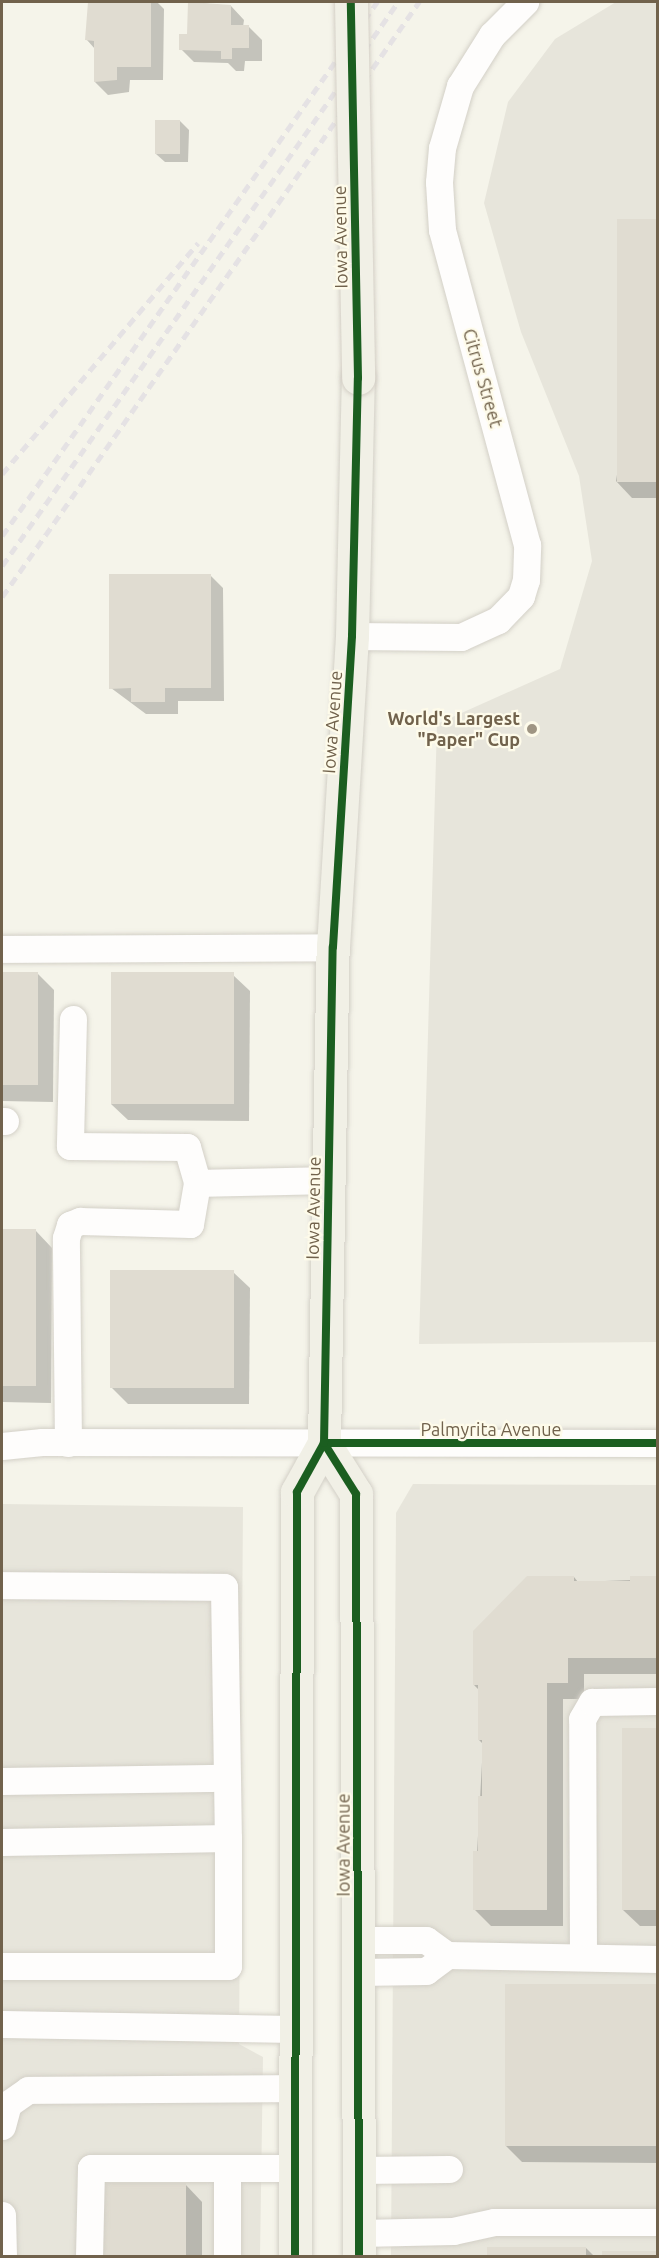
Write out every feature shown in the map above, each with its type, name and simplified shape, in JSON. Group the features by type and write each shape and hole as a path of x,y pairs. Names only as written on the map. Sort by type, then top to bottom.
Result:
{"main road":[{"name":"Iowa Avenue","path":"295,2256 297,1492 324,1443 333,947 352,636 357,378 351,2"},
{"name":"Iowa Avenue","path":"324,1443 356,1494 359,2244"}],"street":[{"name":"Citrus Street","path":"352,636 461,637 498,620 520,596 526,580 528,545 442,230 439,182 442,148 460,86 492,35 525,2"},
{"path":"2,949 333,947"},
{"path":"68,1443 66,1238 70,1225 80,1221 190,1224 197,1183 187,1147 70,1146 73,1019"},
{"path":"197,1183 329,1180"},
{"name":"Palmyrita Avenue","path":"2,1446 68,1443 657,1443"},
{"path":"2,1585 224,1587 228,1838 228,1966 2,1966"},
{"path":"583,1957 582,1719 592,1702 657,1701"},
{"path":"2,1781 227,1778"},
{"path":"2,1842 228,1838"},
{"path":"358,1940 426,1940 447,1955 657,1959"},
{"path":"358,1972 426,1971 447,1955"},
{"path":"2,2024 295,2029"},
{"path":"2,2126 8,2104 28,2090 295,2088"},
{"path":"89,2256 91,2168 295,2168"},
{"path":"227,2168 228,2256"},
{"path":"358,2170 448,2169"},
{"path":"2,2215 3,2256"},
{"path":"359,2244 453,2231 494,2222 657,2222"}],"shaded area":[{"path":"616,2 657,2 657,1342 419,1344 437,724 560,669 592,561 579,476 521,332 484,203 508,102 555,39"},
{"path":"413,1484 657,1485 657,2256 391,2256 396,1513"},
{"path":"2,1504 243,1507 239,2044 263,2057 260,2256 2,2256"}],"building":[{"path":"88,2 151,2 151,67 117,67 117,80 94,82 94,41 85,40"},
{"path":"188,2 231,5 231,25 249,25 249,48 232,48 232,59 221,59 221,51 179,50 179,34 187,34"},
{"path":"155,120 180,120 180,154 155,154"},
{"path":"617,219 658,219 658,482 617,482"},
{"path":"109,574 211,574 211,688 165,688 165,702 131,702 131,688 109,689"},
{"path":"2,972 38,972 38,1085 2,1085"},
{"path":"111,972 234,972 234,1104 111,1104"},
{"path":"2,1229 36,1229 36,1386 2,1386"},
{"path":"110,1270 234,1270 234,1388 110,1388"},
{"path":"527,1576 574,1576 574,1581 630,1581 630,1576 658,1576 658,1658 568,1658 568,1683 547,1683 547,1910 473,1910 473,1851 478,1851 478,1796 482,1796 482,1740 478,1740 478,1685 473,1685 473,1631"},
{"path":"622,1728 658,1728 658,1910 622,1910"},
{"path":"505,1984 658,1984 658,2146 505,2146"},
{"path":"104,2183 186,2183 186,2256 104,2256"},
{"path":"487,2247 586,2247 586,2256 487,2256"},
{"path":"602,2251 658,2251 658,2256 602,2256"}],"railway":[{"path":"2,536 377,2"},
{"path":"2,566 398,2"},
{"path":"2,597 419,2"},
{"path":"2,474 198,243"}],"cycle path":[{"path":"295,2256 297,1492 324,1443 333,947 352,636 358,378 351,2"},
{"path":"324,1443 356,1494 359,2256"},
{"path":"324,1443 658,1443"}],"place":[{"name":"World's Largest \"Paper\" Cup","path":"532,729"}]}
